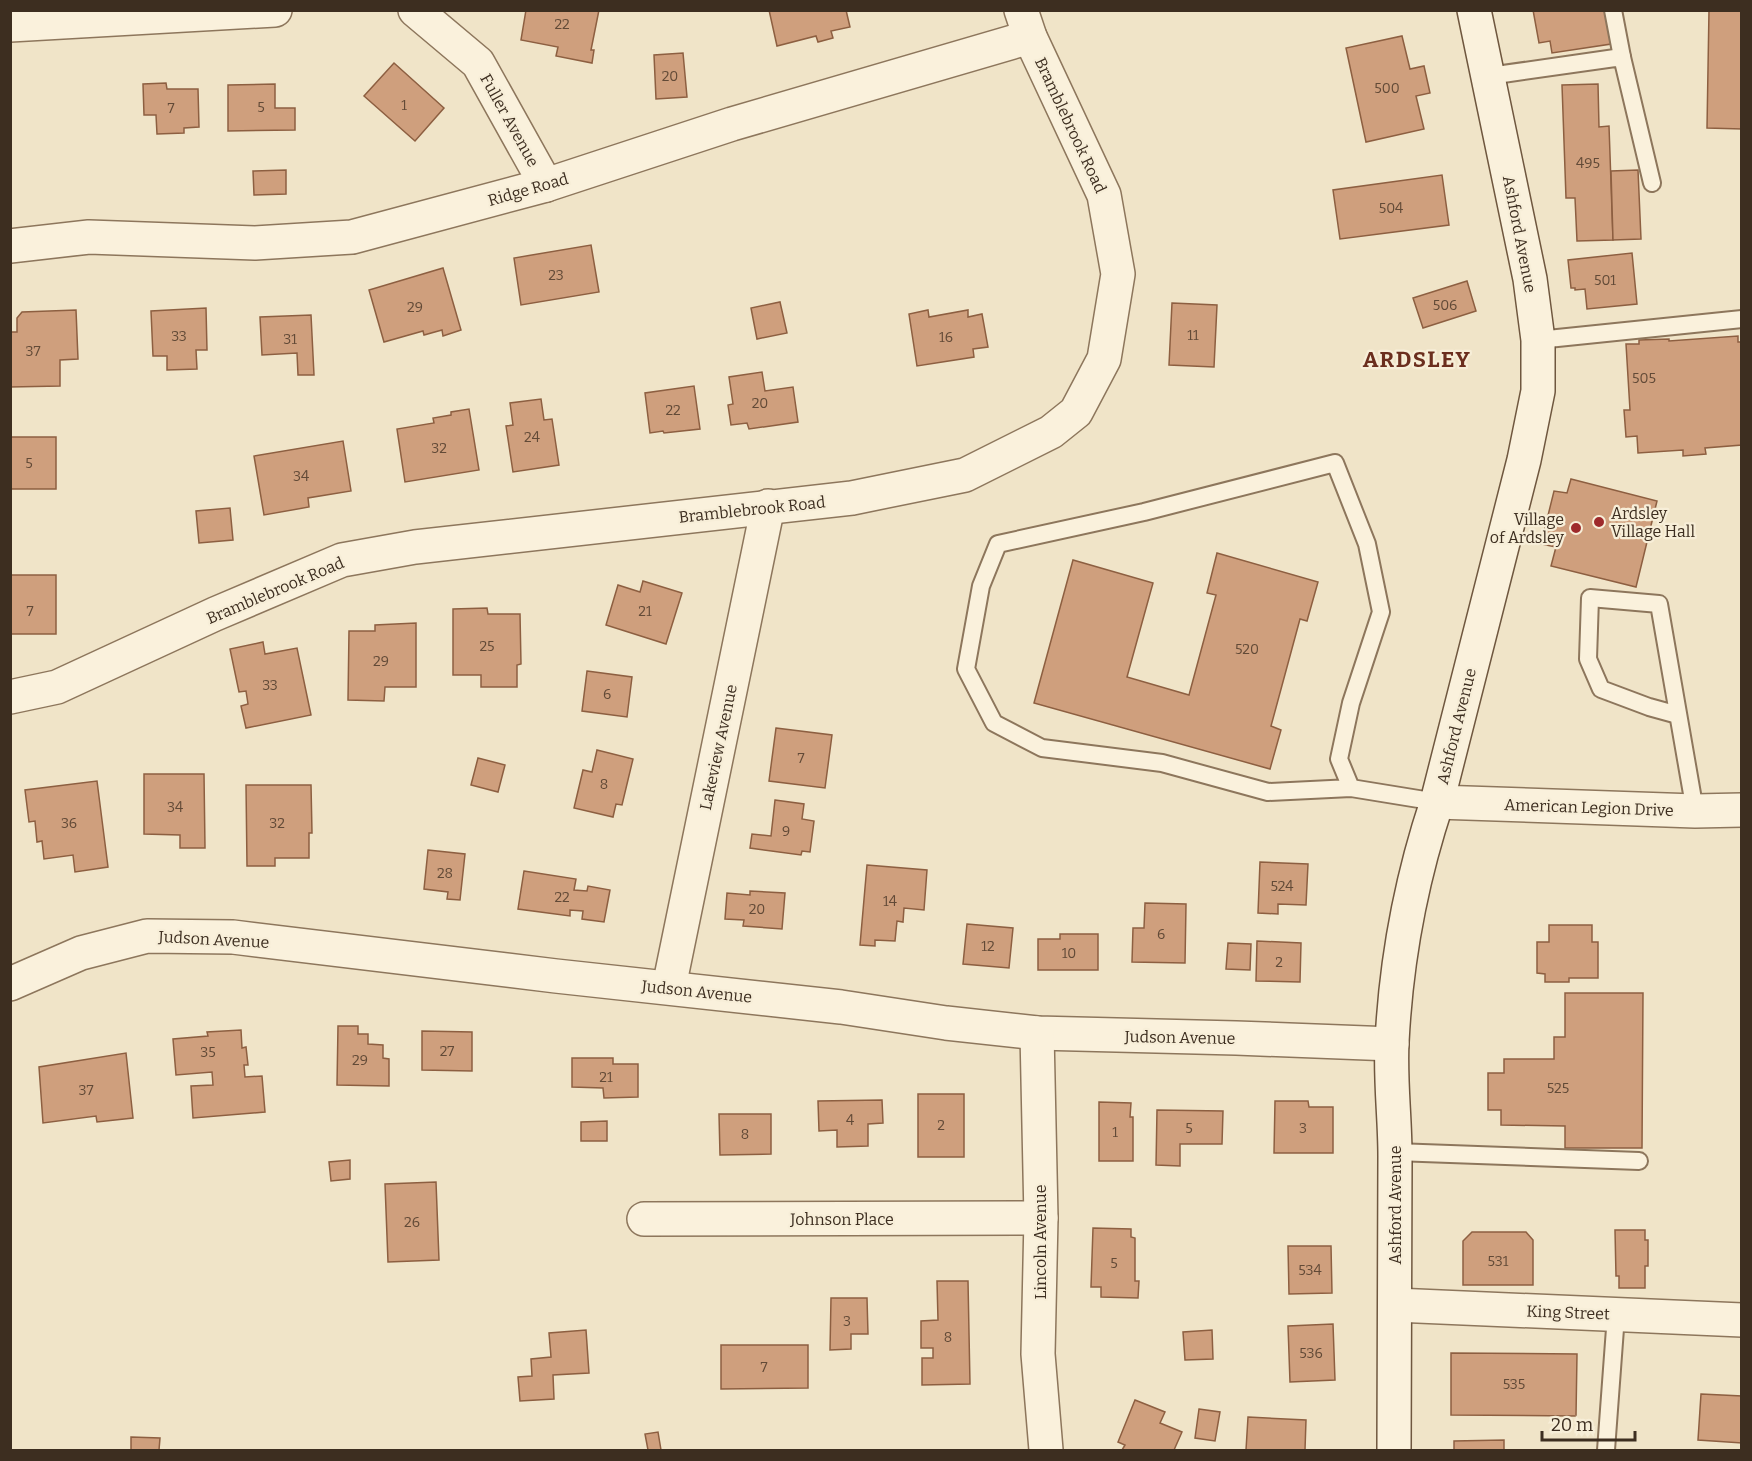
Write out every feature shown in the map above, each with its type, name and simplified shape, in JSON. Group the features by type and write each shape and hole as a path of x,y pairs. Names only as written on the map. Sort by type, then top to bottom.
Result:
{"street":[{"path":"10,26 274,10"},
{"name":"Fuller Avenue","path":"415,10 478,63 546,185"},
{"name":"Ashford Avenue","path":"1394,1450 1395,1152 1392,1044 1403,936 1423,847 1437,802 1524,460 1538,391 1538,340 1530,279 1474,10"},
{"name":"Ridge Road","path":"10,246 89,237 255,243 352,237 546,185 1026,24"},
{"name":"Bramblebrook Road","path":"10,698 57,687 215,614 342,560 415,547 852,498 965,475 1051,432 1076,412 1104,359 1118,274 1104,195 1026,24"},
{"name":"Lakeview Avenue","path":"669,987 768,506"},
{"name":"American Legion Drive","path":"1437,802 1695,811 1742,810"},
{"name":"Judson Avenue","path":"10,984 81,953 147,936 233,937 556,976 841,1007 1037,1034 1392,1044"},
{"name":"Lincoln Avenue","path":"1037,1034 1041,1218 1038,1354 1046,1450"},
{"name":"Johnson Place","path":"644,1219 1041,1218"},
{"name":"King Street","path":"1395,1305 1742,1320"}],"lane":[{"path":"1614,10 1622,57 1652,183"},
{"path":"1489,76 1622,57"},
{"path":"1538,340 1742,319"},
{"path":"1351,788 1339,759 1351,703 1381,612 1366,544 1335,463 1144,512 998,544 981,586 966,669 994,723 1042,748 1162,763 1268,792 1351,788 1437,802"},
{"path":"1678,715 1601,689 1588,659 1590,598 1659,604 1695,811"},
{"path":"1395,1152 1639,1161"},
{"path":"1606,1450 1616,1314"}],"building":[{"path":"526,10 599,10 591,50 594,50 592,63 556,56 558,47 521,40"},
{"path":"769,10 846,10 850,27 831,31 833,38 818,42 816,36 777,46"},
{"path":"1533,10 1606,10 1611,44 1552,53 1550,41 1539,43"},
{"path":"1709,10 1742,10 1742,129 1707,128"},
{"path":"1402,36 1410,69 1424,66 1430,93 1416,96 1424,129 1366,142 1346,48"},
{"path":"683,53 687,97 656,99 654,55"},
{"path":"394,63 444,108 415,141 364,96"},
{"path":"166,83 167,89 198,89 199,127 184,128 184,133 157,134 156,115 144,115 143,84"},
{"path":"275,84 275,108 295,108 295,130 228,131 228,85"},
{"path":"1598,84 1599,127 1609,126 1613,240 1577,241 1575,198 1566,198 1562,85"},
{"path":"286,170 286,194 254,195 253,171"},
{"path":"1638,170 1641,239 1613,240 1611,171"},
{"path":"1442,175 1449,225 1340,239 1333,190"},
{"path":"591,245 599,292 521,305 514,258"},
{"path":"1632,253 1637,304 1587,309 1585,289 1571,288 1568,260"},
{"path":"443,268 461,330 443,336 442,330 424,335 423,331 384,342 369,290"},
{"path":"1467,281 1476,311 1423,328 1413,298"},
{"path":"780,302 787,333 757,339 751,308"},
{"path":"1172,303 1217,305 1214,367 1169,365"},
{"path":"206,308 207,350 196,350 197,369 167,370 167,356 153,356 151,311"},
{"path":"76,310 78,359 60,360 60,386 10,387 10,332 17,332 17,318 22,312"},
{"path":"928,310 929,317 968,310 968,317 982,314 988,347 973,349 974,357 917,366 909,314"},
{"path":"311,315 314,375 298,375 297,353 262,355 260,317"},
{"path":"1738,336 1738,342 1742,342 1742,445 1705,448 1706,454 1683,456 1683,450 1638,453 1637,436 1626,437 1624,410 1630,410 1626,344 1639,344 1639,340 1669,339 1669,341"},
{"path":"762,372 765,391 793,387 798,422 749,429 747,423 731,425 728,405 733,404 729,377"},
{"path":"694,386 700,429 650,433 645,393"},
{"path":"541,399 544,420 552,419 559,465 513,472 506,426 513,425 510,403"},
{"path":"469,409 479,470 405,482 397,429 434,423 433,418"},
{"path":"10,437 56,437 56,489 10,489"},
{"path":"343,441 351,491 308,498 309,507 264,515 254,456"},
{"name":"Ardsley Village Hall","path":"1571,479 1657,501 1636,587 1551,566 1556,547 1541,544 1554,491 1567,493"},
{"path":"230,508 233,540 199,543 196,511"},
{"path":"1217,553 1318,582 1307,621 1300,619 1271,726 1281,730 1270,769 1034,703 1073,560 1153,583 1127,677 1189,695 1216,595 1207,593"},
{"path":"10,575 56,575 56,634 10,634"},
{"path":"643,581 682,593 666,644 606,625 618,585 640,592"},
{"path":"487,608 488,614 520,614 521,664 517,665 517,687 481,687 481,675 453,675 453,609"},
{"path":"416,623 416,687 385,687 384,701 348,700 349,631 375,631 375,625"},
{"path":"263,642 265,654 297,648 311,715 246,728 241,706 248,704 246,691 239,692 230,649"},
{"path":"587,671 632,677 627,717 582,711"},
{"path":"776,728 832,735 825,788 769,781"},
{"path":"597,750 633,759 622,805 616,804 613,817 574,808 583,770 592,772"},
{"path":"478,758 505,765 498,792 471,785"},
{"path":"144,774 204,774 205,848 180,848 180,835 144,834"},
{"path":"97,781 108,867 75,872 73,855 44,859 42,841 37,842 35,821 29,822 25,790"},
{"path":"246,785 311,785 312,833 309,833 309,858 275,858 275,866 247,866"},
{"path":"775,800 804,804 802,819 814,821 810,852 802,851 801,855 750,848 752,834 771,836"},
{"path":"428,850 465,854 460,900 447,899 448,892 424,889"},
{"path":"1260,862 1308,864 1306,905 1278,904 1278,914 1258,913"},
{"path":"867,865 927,870 924,910 904,908 903,922 897,921 895,941 875,940 875,946 860,945"},
{"path":"524,871 576,879 574,890 587,891 588,886 610,890 604,922 582,919 583,911 570,910 570,916 518,909"},
{"path":"750,891 785,893 782,929 743,926 744,920 725,919 727,893 750,895"},
{"path":"1145,903 1186,904 1185,963 1132,962 1133,928 1144,928"},
{"path":"967,924 1013,928 1009,968 963,964"},
{"path":"1549,925 1592,925 1592,942 1598,942 1598,978 1569,978 1569,982 1545,982 1545,974 1537,973 1537,942 1549,942"},
{"path":"1060,934 1098,934 1098,970 1038,970 1038,939 1060,939"},
{"path":"1257,941 1301,943 1300,982 1256,981"},
{"path":"1228,943 1251,944 1250,970 1226,969"},
{"path":"1565,993 1643,993 1642,1148 1565,1148 1565,1126 1501,1125 1501,1110 1488,1110 1488,1073 1504,1073 1504,1059 1554,1059 1554,1037 1565,1037"},
{"path":"338,1026 358,1026 358,1034 368,1034 368,1044 383,1045 383,1058 389,1059 389,1086 337,1085"},
{"path":"241,1030 242,1048 246,1047 248,1065 244,1065 245,1077 262,1076 265,1112 193,1118 191,1086 213,1085 212,1072 176,1075 173,1039 208,1036 207,1032"},
{"path":"422,1031 472,1032 472,1071 422,1070"},
{"path":"126,1053 133,1118 97,1122 96,1116 43,1123 39,1067"},
{"path":"572,1058 613,1058 613,1064 638,1064 638,1097 604,1098 603,1088 572,1087"},
{"path":"918,1094 964,1094 964,1157 918,1157"},
{"path":"882,1100 883,1123 868,1124 868,1146 837,1147 837,1130 819,1131 818,1101"},
{"path":"1275,1101 1308,1101 1309,1107 1333,1107 1333,1153 1274,1153"},
{"path":"1099,1102 1131,1103 1133,1161 1099,1161"},
{"path":"1157,1110 1223,1111 1222,1144 1180,1144 1180,1166 1156,1165"},
{"path":"719,1114 771,1114 771,1154 720,1155"},
{"path":"607,1121 607,1141 581,1141 581,1122"},
{"path":"350,1160 350,1179 331,1181 329,1162"},
{"path":"436,1182 439,1260 388,1262 385,1184"},
{"path":"1093,1228 1131,1229 1131,1237 1135,1238 1135,1281 1139,1281 1138,1298 1101,1297 1101,1287 1091,1287"},
{"path":"1615,1230 1645,1230 1645,1240 1648,1240 1648,1266 1645,1266 1645,1288 1619,1288 1619,1276 1616,1276"},
{"path":"1472,1232 1526,1232 1533,1240 1533,1285 1463,1285 1463,1241"},
{"path":"1288,1246 1331,1246 1332,1293 1289,1294"},
{"path":"937,1281 968,1281 970,1384 922,1385 922,1358 933,1358 933,1348 921,1348 921,1321 938,1320"},
{"path":"831,1298 867,1298 868,1334 851,1334 851,1349 830,1350"},
{"path":"1333,1324 1335,1380 1290,1382 1288,1326"},
{"path":"586,1330 589,1373 553,1375 554,1399 520,1401 518,1377 532,1376 531,1359 551,1357 549,1333"},
{"path":"1212,1330 1213,1359 1185,1360 1183,1332"},
{"path":"721,1345 808,1345 808,1388 721,1389"},
{"path":"1451,1353 1577,1354 1576,1416 1451,1415"},
{"path":"1701,1394 1742,1396 1742,1443 1698,1440"},
{"path":"1135,1400 1165,1412 1160,1423 1182,1432 1174,1450 1122,1450 1125,1445 1118,1442"},
{"path":"1199,1409 1220,1412 1215,1441 1195,1438"},
{"path":"1248,1417 1306,1420 1305,1450 1246,1450"},
{"path":"658,1432 661,1450 648,1450 645,1434"},
{"path":"131,1437 160,1438 159,1450 131,1450"},
{"path":"1504,1440 1504,1450 1454,1450 1454,1441"}],"place":[{"name":"Ardsley Village Hall","path":"1599,522"},
{"name":"Village of Ardsley","path":"1576,528"}],"district":[{"name":"ARDSLEY","path":"1417,359"}]}
